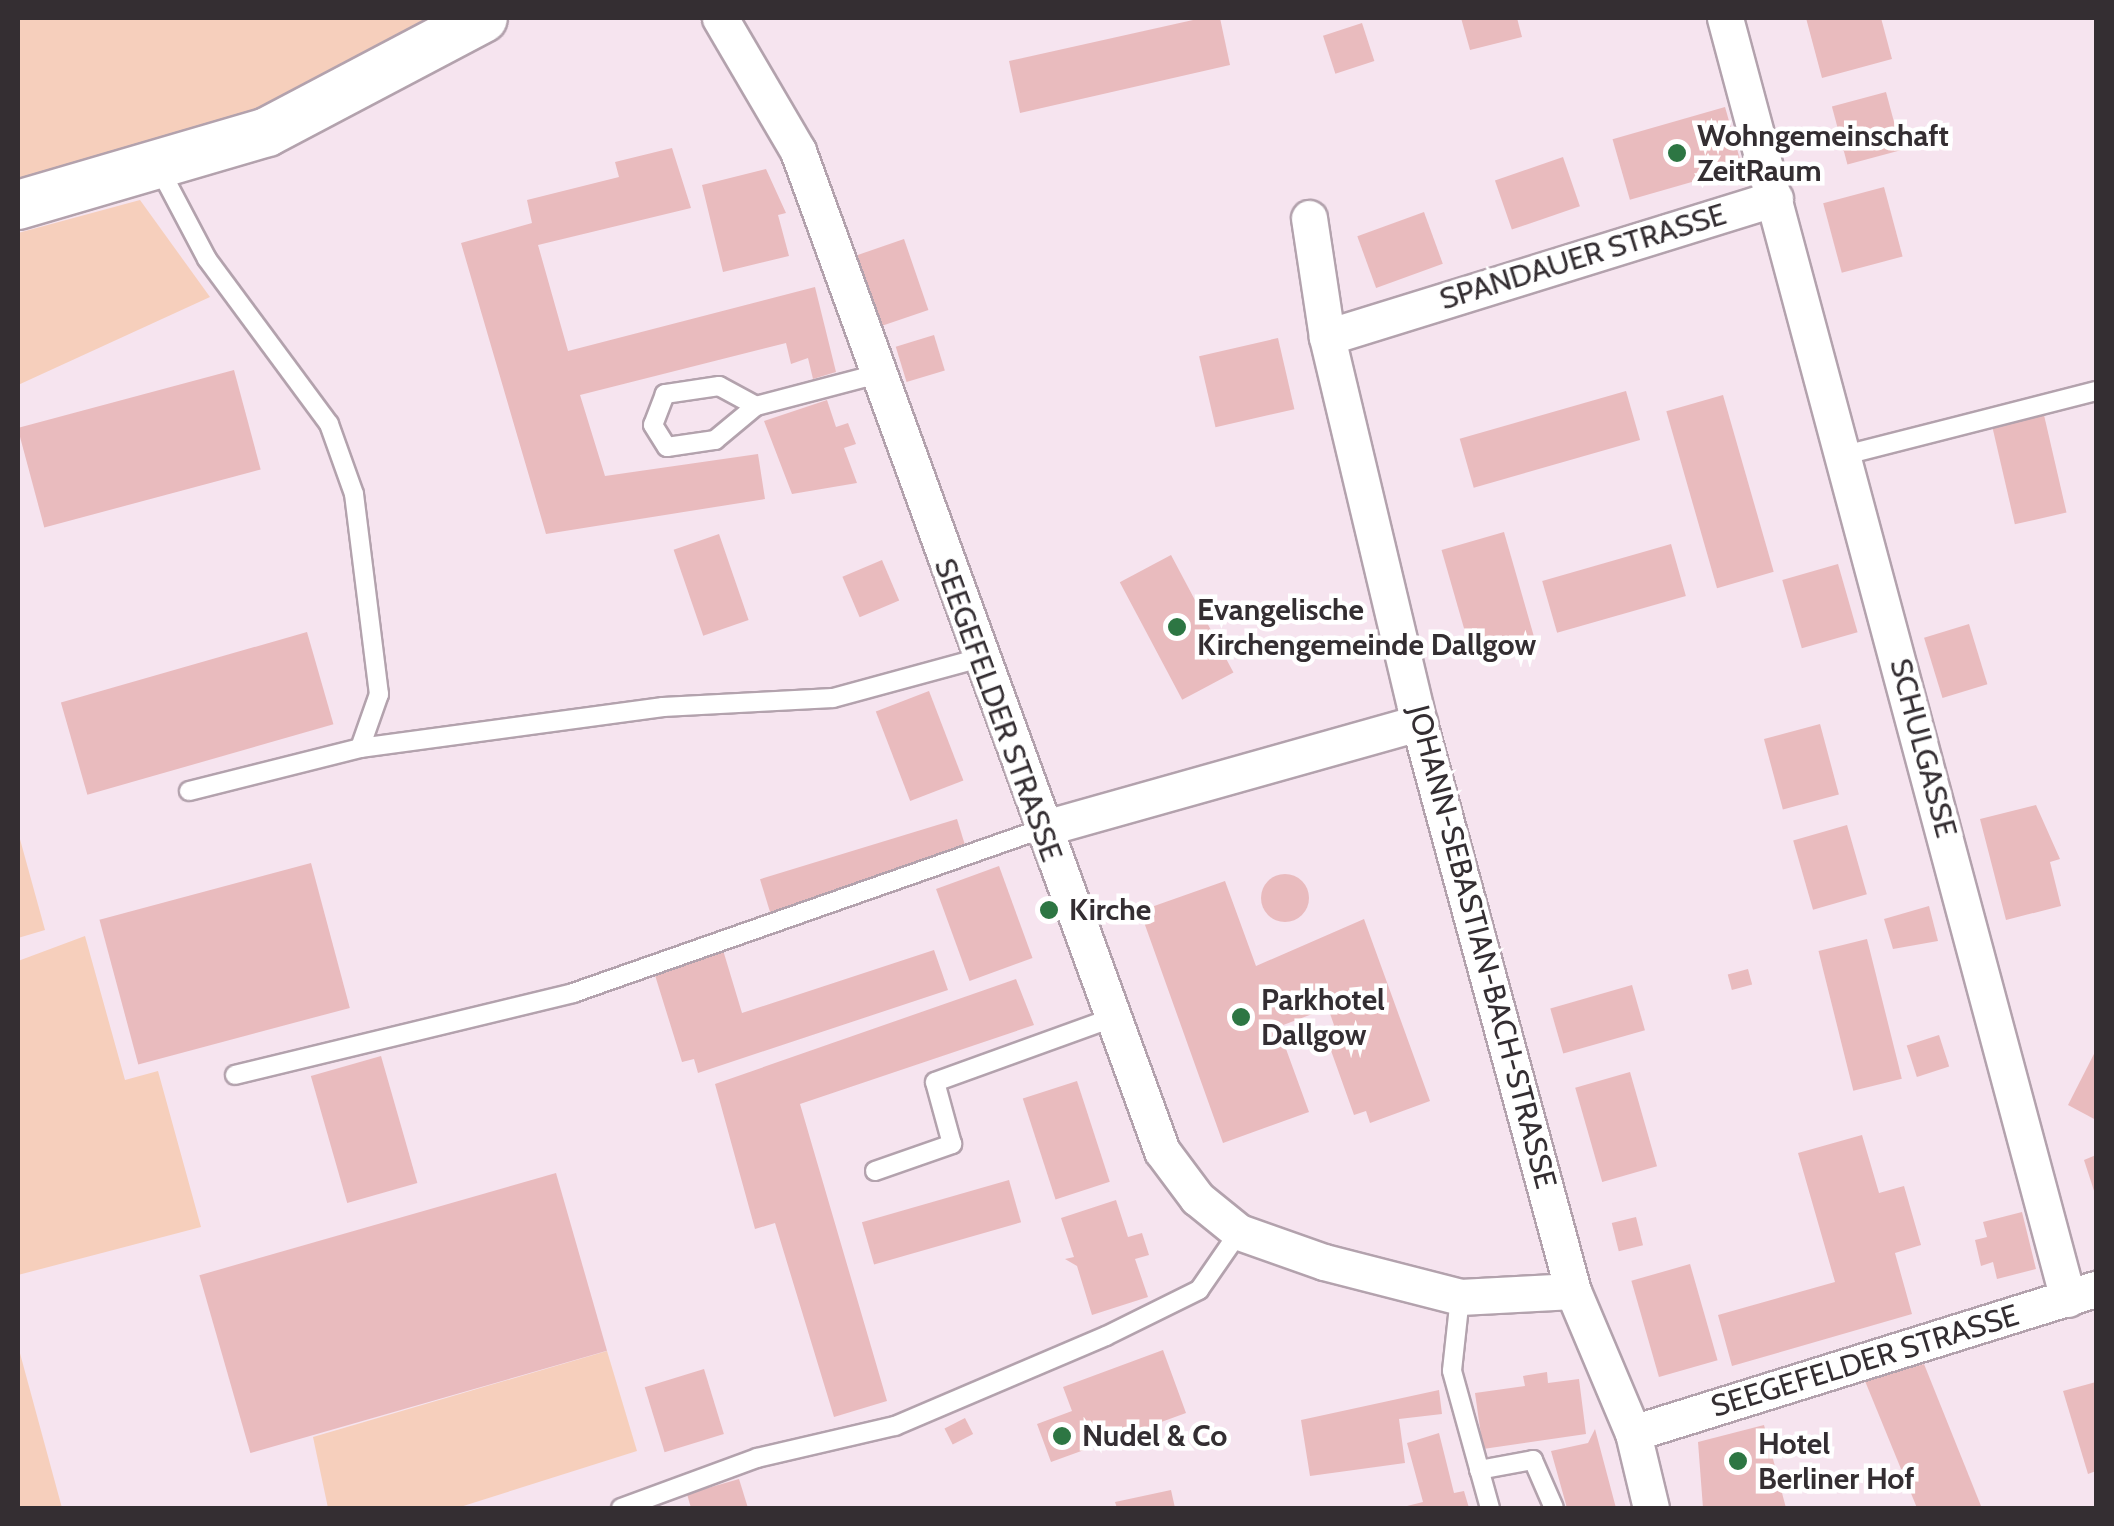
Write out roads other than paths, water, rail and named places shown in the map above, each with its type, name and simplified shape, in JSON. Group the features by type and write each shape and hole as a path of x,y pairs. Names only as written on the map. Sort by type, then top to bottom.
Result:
{"street":[{"path":"18,206 267,132 483,18"},
{"name":"SEEGEFELDER STRASSE","path":"720,18 798,151 1041,829 1162,1151 1196,1198 1238,1232 1460,1297 1574,1291"},
{"path":"1724,18 1775,198"},
{"name":"SPANDAUER STRASSE","path":"1327,337 1775,198"},
{"name":"SCHULGASSE","path":"1775,198 2082,1294"},
{"name":"JOHANN-SEBASTIAN-BACH-STRASSE","path":"1309,218 1327,337 1420,723 1574,1291 1633,1433 1652,1508"},
{"path":"1041,829 1420,723"},
{"name":"SEEGEFELDER STRASSE","path":"1633,1433 2082,1294"}],"lane":[{"path":"157,164 207,259 330,424 372,601 379,694 360,748"},
{"path":"756,406 718,386 665,394 653,425 667,447 690,446 730,433 756,406 878,374"},
{"path":"1846,455 2096,391"},
{"path":"189,792 360,748 663,706 833,698 980,658"},
{"path":"235,1075 572,993 1041,829"},
{"path":"875,1171 952,1144 935,1082 1112,1018"},
{"path":"621,1508 757,1458 896,1426 1106,1336 1198,1290 1238,1232"},
{"path":"1460,1297 1452,1370 1490,1508"},
{"path":"1479,1470 1534,1460 1554,1508"}],"place":[{"name":"Wohngemeinschaft ZeitRaum","path":"1677,153"},
{"name":"Evangelische Kirchengemeinde Dallgow","path":"1177,627"},
{"name":"Kirche","path":"1049,910"},
{"name":"Parkhotel Dallgow","path":"1241,1017"},
{"name":"Nudel & Co","path":"1062,1436"},
{"name":"Hotel Berliner Hof","path":"1738,1461"}]}
